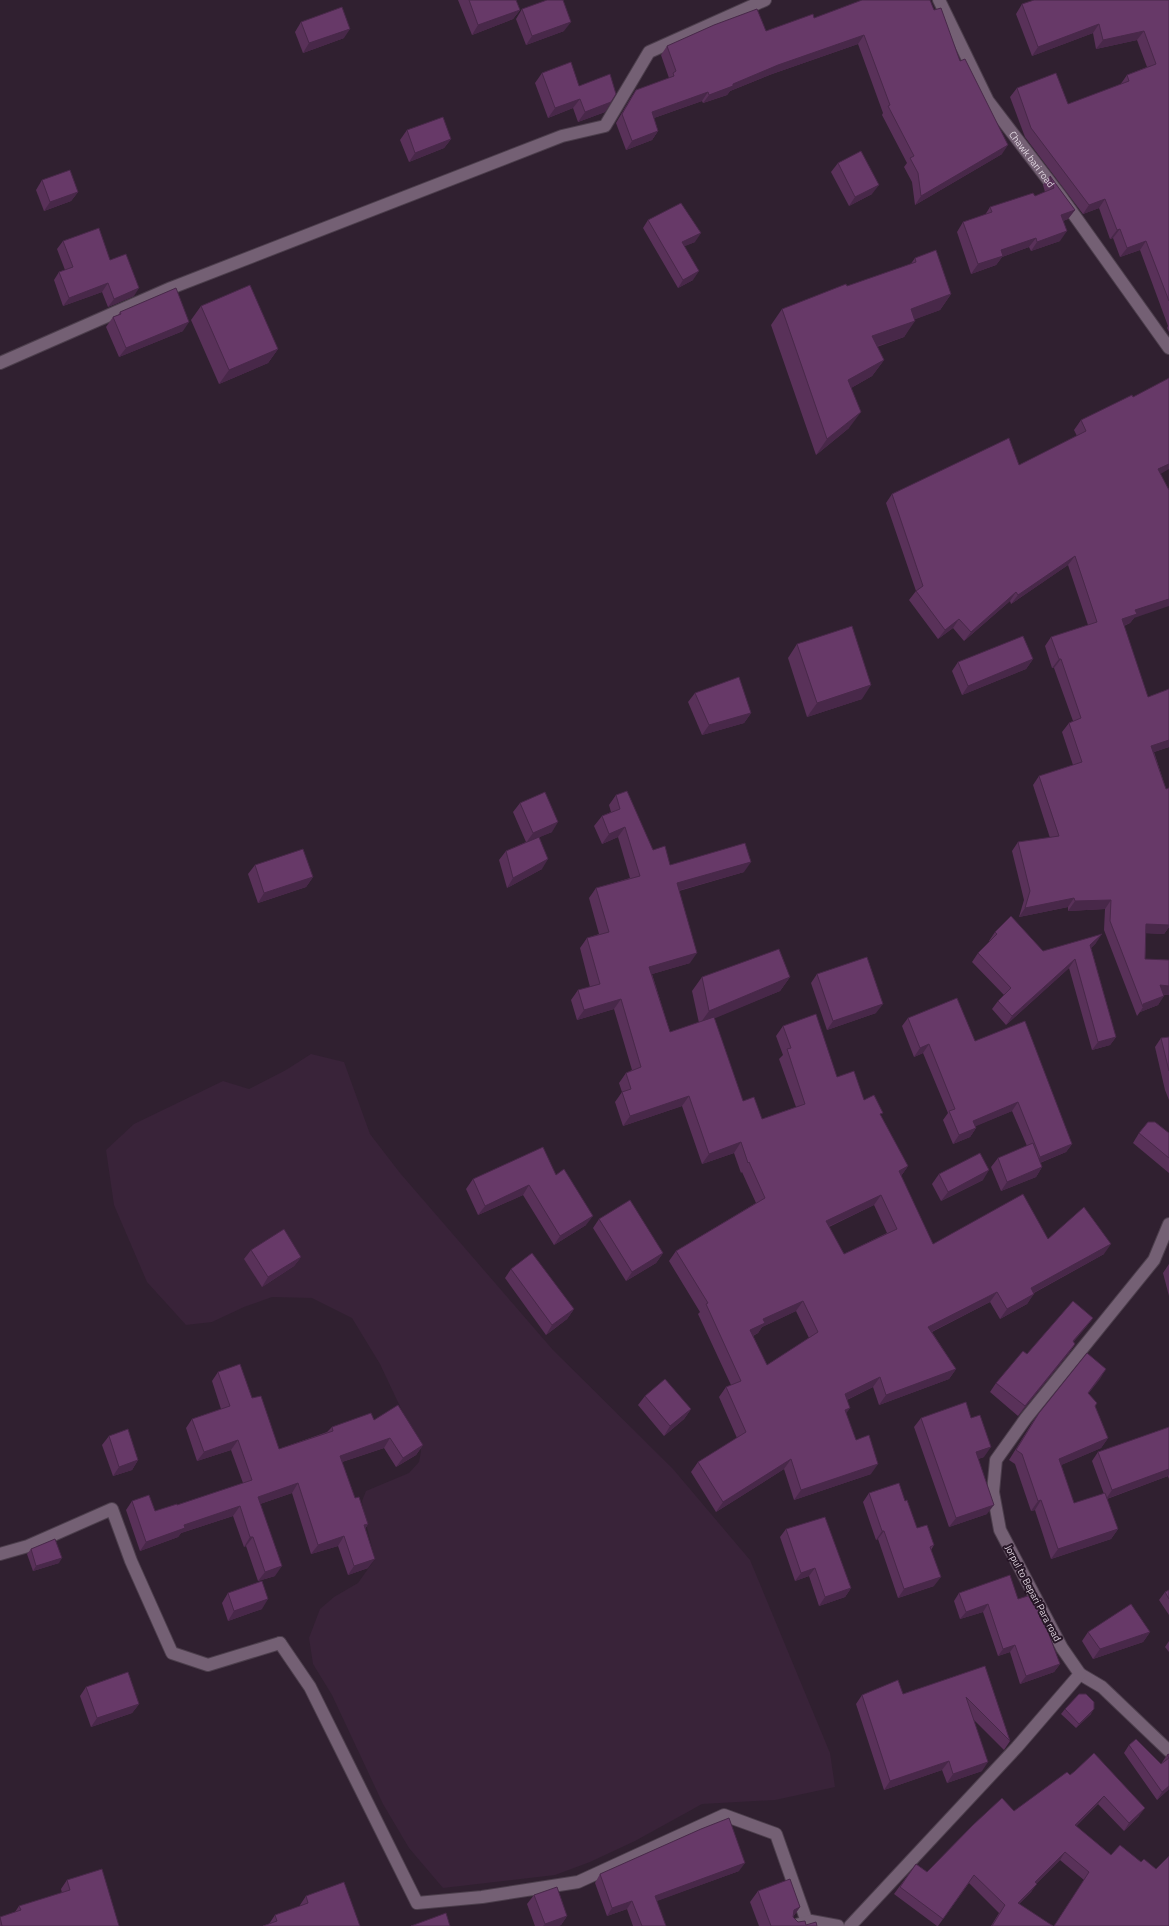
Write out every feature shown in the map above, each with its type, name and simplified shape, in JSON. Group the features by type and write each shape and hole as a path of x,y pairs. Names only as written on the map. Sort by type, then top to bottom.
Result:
{"street":[{"path":"0,364 171,288 562,136 605,126 649,52 765,0"},
{"name":"Chawk bari road","path":"938,0 988,101 1062,198 1169,348"},
{"name":"Jorpul to Bepari Para road","path":"1080,1674 1062,1648 1000,1530 993,1492 996,1460 1030,1412 1154,1260 1169,1224"},
{"path":"0,1554 28,1546 112,1509 131,1561 172,1653 208,1665 280,1643 310,1687 417,1903 482,1897 578,1882 724,1815 776,1834 807,1922"},
{"path":"850,1926 1017,1747 1080,1674 1102,1687 1169,1751"},
{"path":"792,1926 811,1921 838,1926"}],"shaded area":[{"path":"311,1054 344,1062 370,1134 400,1173 553,1350 673,1469 750,1560 830,1753 835,1787 775,1800 702,1804 635,1841 590,1862 555,1875 443,1888 409,1848 383,1804 332,1695 313,1664 309,1638 320,1609 334,1597 358,1583 375,1559 364,1516 362,1501 366,1491 409,1473 419,1462 421,1451 380,1364 352,1318 312,1298 272,1297 244,1307 212,1322 186,1325 147,1282 114,1205 106,1150 134,1124 223,1081 249,1089 286,1070"}],"building":[{"path":"469,0 516,0 520,10 478,25"},
{"path":"547,0 563,0 571,22 532,36 522,9"},
{"path":"862,0 930,0 934,10 941,8 960,61 965,59 1008,145 921,196 918,173 910,158 914,156 888,106 890,105 864,35 778,65 733,84 733,86 709,95 708,92 652,112 658,131 632,141 622,114 636,90 674,76 673,73 676,71 667,46 714,25 757,9 766,31 813,14 814,18"},
{"path":"1034,0 1169,0 1169,301 1146,241 1127,248 1120,229 1117,230 1105,199 1089,205 1031,128 1017,88 1056,73 1068,104 1129,81 1127,75 1156,64 1144,31 1103,40 1099,24 1038,47 1022,4"},
{"path":"342,7 350,29 309,43 301,22"},
{"path":"571,62 579,86 610,74 616,94 611,102 585,112 580,99 555,108 542,73"},
{"path":"443,117 451,139 415,153 407,130"},
{"path":"861,151 879,185 855,197 838,163"},
{"path":"70,170 78,192 50,202 42,180"},
{"path":"1050,176 1075,210 1061,215 1067,231 1037,242 1036,238 1001,250 1003,256 978,264 963,222 992,212 990,207 1033,193 1035,196 1054,188"},
{"path":"681,203 701,233 682,242 699,271 683,280 648,220"},
{"path":"99,228 110,260 126,254 139,288 114,299 108,283 69,298 59,272 73,267 63,241"},
{"path":"936,250 951,294 911,309 915,321 872,336 884,360 848,380 861,412 827,439 782,309 846,284 847,286 916,262 915,258"},
{"path":"250,285 278,349 229,370 201,306"},
{"path":"176,288 189,322 126,348 113,317 121,314 120,312"},
{"path":"1169,378 1169,464 1158,469 1169,490 1169,599 1135,610 1137,614 1122,619 1148,697 1169,689 1169,740 1151,746 1166,789 1169,788 1169,925 1146,924 1145,959 1169,960 1169,986 1160,985 1164,996 1143,1004 1143,1007 1110,921 1111,900 1075,901 1074,898 1025,908 1030,891 1018,842 1059,836 1039,776 1082,762 1069,723 1081,718 1061,659 1059,659 1051,637 1097,622 1075,556 1018,595 1016,592 971,632 959,619 945,630 916,591 923,586 892,494 1009,438 1019,465 1086,431 1081,420 1132,395 1133,397"},
{"path":"852,626 871,685 817,703 797,644"},
{"path":"1023,636 1033,659 968,686 958,662"},
{"path":"739,677 751,713 709,725 695,693"},
{"path":"627,791 653,850 665,846 670,865 745,843 751,862 677,883 697,953 649,967 670,1032 714,1017 743,1101 754,1097 762,1119 805,1104 787,1049 791,1048 783,1026 816,1014 837,1077 854,1071 864,1100 874,1095 883,1113 880,1114 908,1166 899,1171 933,1244 1023,1194 1048,1239 1084,1207 1111,1244 1031,1288 1034,1294 1007,1309 997,1292 928,1327 956,1369 886,1395 880,1377 845,1394 850,1408 845,1410 856,1440 869,1435 878,1464 801,1490 791,1459 723,1502 698,1462 746,1432 726,1387 741,1381 706,1304 708,1303 676,1251 765,1198 749,1162 748,1163 741,1142 709,1154 689,1096 630,1116 622,1092 631,1089 626,1073 641,1067 621,999 584,1010 578,990 600,984 587,938 609,932 596,888 640,876 625,827 609,834 602,816 620,809 616,795","holes":["881,1195 897,1229 844,1254 826,1221","803,1301 818,1332 767,1365 750,1330 765,1323 763,1319"]},
{"path":"545,792 558,822 533,833 520,803"},
{"path":"539,837 548,859 513,878 506,851"},
{"path":"303,849 313,877 264,893 255,865"},
{"path":"1011,916 1043,951 1102,934 1090,945 1116,1037 1098,1042 1075,959 1012,1016 998,1001 1011,988 978,953 997,934 995,932"},
{"path":"779,949 790,977 709,1011 702,977"},
{"path":"867,957 883,1004 833,1021 817,974"},
{"path":"957,998 975,1041 1025,1021 1072,1144 1040,1157 1018,1102 973,1121 976,1128 959,1135 949,1111 955,1109 929,1044 920,1048 908,1018"},
{"path":"1169,1037 1169,1071 1161,1038"},
{"path":"1148,1122 1155,1122 1169,1133 1169,1158 1139,1133"},
{"path":"1033,1143 1042,1167 1007,1182 998,1158"},
{"path":"543,1147 556,1175 564,1169 593,1216 560,1236 529,1185 485,1206 473,1179"},
{"path":"980,1153 989,1170 948,1192 939,1174"},
{"path":"630,1200 663,1253 632,1272 599,1219"},
{"path":"284,1229 301,1257 268,1277 251,1250"},
{"path":"532,1253 574,1309 552,1325 511,1269"},
{"path":"1073,1301 1093,1318 1073,1341 1075,1344 1025,1406 996,1383 1023,1351 1027,1354"},
{"path":"1087,1353 1106,1369 1088,1393 1097,1403 1095,1406 1108,1438 1059,1459 1074,1503 1105,1493 1118,1529 1058,1549 1041,1500 1038,1501 1022,1454 1016,1450 1039,1413"},
{"path":"240,1364 252,1398 261,1396 279,1449 333,1431 332,1427 371,1413 374,1420 398,1405 423,1445 403,1458 390,1438 340,1456 355,1498 359,1497 368,1524 364,1525 375,1559 354,1566 344,1536 318,1545 298,1483 258,1497 282,1566 265,1572 253,1537 250,1537 240,1506 184,1525 185,1528 146,1542 132,1501 149,1495 155,1511 252,1480 238,1440 204,1452 192,1419 230,1406 218,1372"},
{"path":"665,1379 691,1409 670,1426 645,1396"},
{"path":"966,1402 971,1418 980,1415 991,1447 976,1452 994,1505 956,1518 921,1418"},
{"path":"1169,1427 1169,1469 1112,1490 1098,1452"},
{"path":"128,1429 138,1460 119,1467 109,1436"},
{"path":"899,1483 917,1528 927,1525 934,1545 930,1547 941,1577 904,1589 869,1493"},
{"path":"825,1517 851,1588 825,1597 815,1568 801,1573 786,1529"},
{"path":"55,1539 62,1558 36,1566 31,1549"},
{"path":"1010,1575 1018,1599 1034,1594 1060,1664 1026,1676 1015,1645 1003,1649 988,1604 966,1612 959,1593"},
{"path":"262,1581 268,1599 234,1611 228,1593"},
{"path":"1169,1590 1169,1599 1165,1592"},
{"path":"1131,1604 1150,1632 1100,1649 1088,1632"},
{"path":"985,1666 1010,1741 966,1697 988,1762 953,1774 949,1761 890,1781 862,1695 898,1680 903,1694"},
{"path":"128,1672 139,1704 97,1718 86,1687"},
{"path":"1079,1694 1086,1694 1094,1702 1094,1709 1079,1724 1065,1709"},
{"path":"1136,1739 1161,1764 1169,1758 1169,1786 1162,1792 1129,1745"},
{"path":"1094,1753 1145,1808 1129,1823 1104,1796 1075,1825 1111,1855 1120,1845 1141,1862 1144,1859 1156,1869 1169,1856 1169,1926 1054,1926 1089,1872 1065,1852 1035,1882 1037,1884 1018,1903 1053,1926 992,1926 1005,1905 974,1875 943,1919 900,1887 916,1864 927,1872 1002,1798 1014,1811 1067,1772 1070,1775"},
{"path":"729,1818 745,1863 655,1896 666,1926 642,1926 632,1901 612,1908 600,1874"},
{"path":"102,1869 119,1926 2,1926 0,1917 21,1910 19,1906 70,1890 67,1880"},
{"path":"790,1879 800,1907 794,1910 793,1917 798,1922 805,1921 806,1925 816,1922 817,1926 771,1926 758,1891"},
{"path":"344,1882 360,1926 263,1926 277,1921 275,1915 308,1903 306,1896"},
{"path":"557,1887 567,1916 545,1924 534,1895"},
{"path":"446,1913 450,1926 411,1926"}]}
